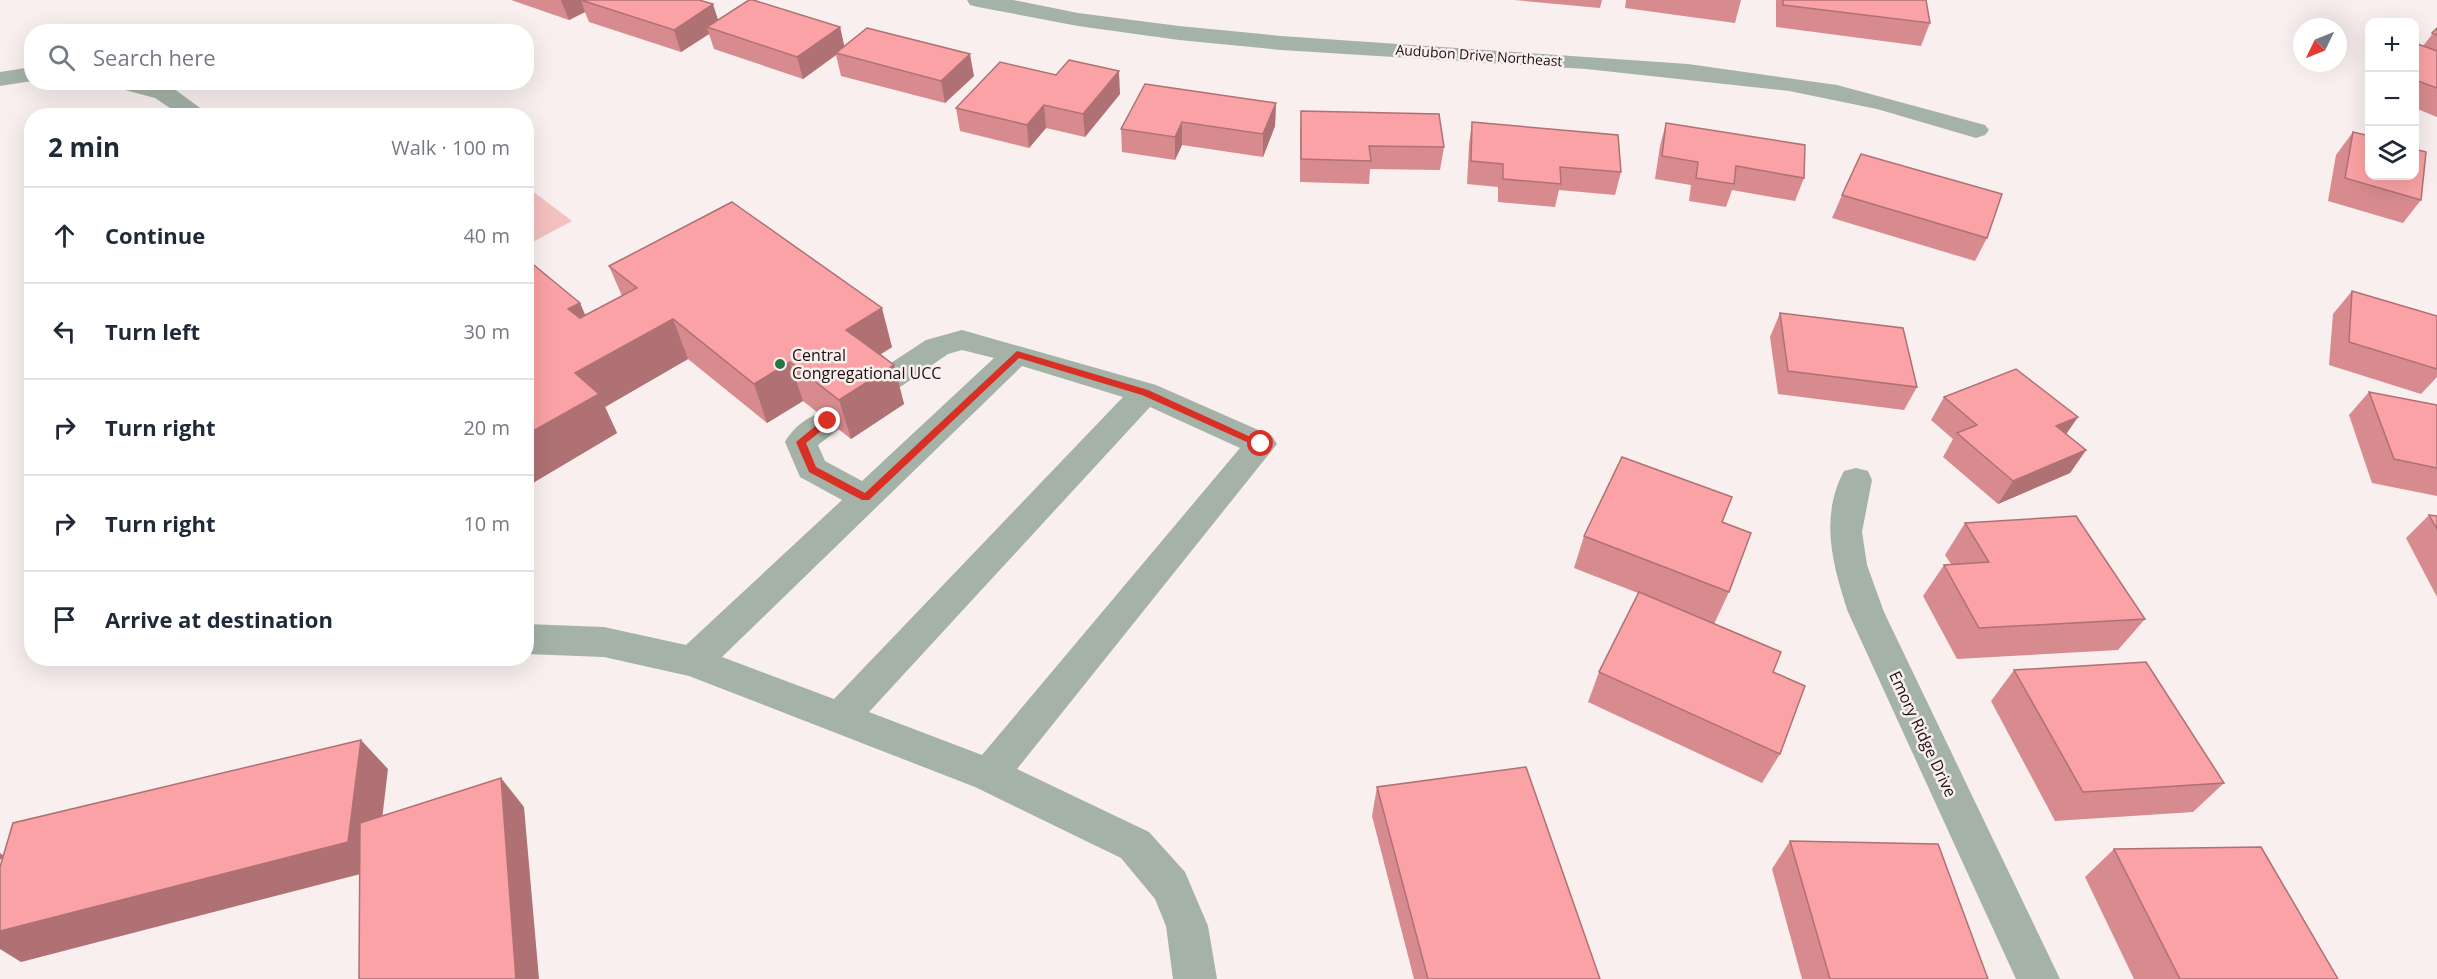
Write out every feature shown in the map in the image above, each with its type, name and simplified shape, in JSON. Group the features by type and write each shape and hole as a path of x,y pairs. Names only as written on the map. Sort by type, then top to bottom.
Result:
{"street":[{"name":"Audubon Drive Northeast","path":"978,0 1041,15 1143,30 1605,63 1791,84 1887,103 1976,130"},
{"path":"0,79 24,75"},
{"path":"153,90 164,93 187,108"},
{"path":"879,386 937,347 962,340 1017,354 1145,393 1261,444 989,775"},
{"path":"693,662 1017,354"},
{"path":"841,717 1145,393"},
{"path":"828,421 801,442 812,469 866,498"},
{"name":"Emory Ridge Drive","path":"1856,480 1845,532 1850,565 1866,612 2038,979"},
{"path":"534,639 604,642 693,662 989,775 1135,845 1170,886 1187,926 1196,979"}],"shaded area":[{"path":"534,192 572,221 534,241"}],"building":[{"path":"581,0 699,0 713,4 674,30"},
{"path":"749,0 840,27 797,57 707,27"},
{"path":"1783,0 1926,0 1930,23 1783,5"},
{"path":"867,28 970,54 941,81 836,53"},
{"path":"2419,44 2437,51 2437,88 2419,81"},
{"path":"1069,60 1119,71 1083,114 1044,105 1027,125 956,108 1000,62 1056,75"},
{"path":"1145,84 1276,103 1263,134 1182,122 1175,137 1121,129"},
{"path":"1301,111 1439,114 1444,147 1369,146 1371,161 1301,159"},
{"path":"1472,122 1618,135 1621,172 1560,167 1561,184 1503,179 1503,164 1471,161"},
{"path":"1666,123 1805,145 1804,178 1736,166 1734,184 1696,178 1698,162 1662,156"},
{"path":"2353,132 2365,135 2365,180 2419,180 2419,150 2426,152 2421,200 2345,178"},
{"path":"1861,154 2002,194 1987,238 1842,195"},
{"path":"732,202 882,308 846,330 894,365 839,400 790,362 754,384 673,319 575,373 599,394 534,431 534,265 580,303 568,309 580,318 637,288 609,266"},
{"path":"2352,291 2437,316 2437,369 2349,342"},
{"path":"1780,313 1903,328 1917,387 1788,371"},
{"path":"2016,369 2078,417 2056,426 2086,450 2013,481 1957,433 1977,425 1944,397"},
{"path":"2369,392 2437,405 2437,468 2394,459"},
{"path":"1622,457 1732,497 1722,522 1751,533 1729,592 1584,536"},
{"path":"2429,515 2437,516 2437,529"},
{"path":"2076,516 2145,619 1979,628 1944,565 1989,562 1965,523"},
{"path":"1639,592 1781,652 1773,672 1805,686 1780,754 1599,672"},
{"path":"2146,662 2224,783 2083,792 2014,670"},
{"path":"361,740 348,842 0,931 0,867 13,823"},
{"path":"1526,767 1600,979 1428,979 1377,787"},
{"path":"501,778 516,979 359,979 360,823"},
{"path":"1790,841 1938,844 1988,979 1830,979"},
{"path":"2261,847 2338,979 2180,979 2114,849"}],"place":[{"name":"Central Congregational UCC","path":"780,364"}],"route":[{"path":"828,421 801,442 812,469 866,498 1017,354 1145,393 1261,444"}]}
